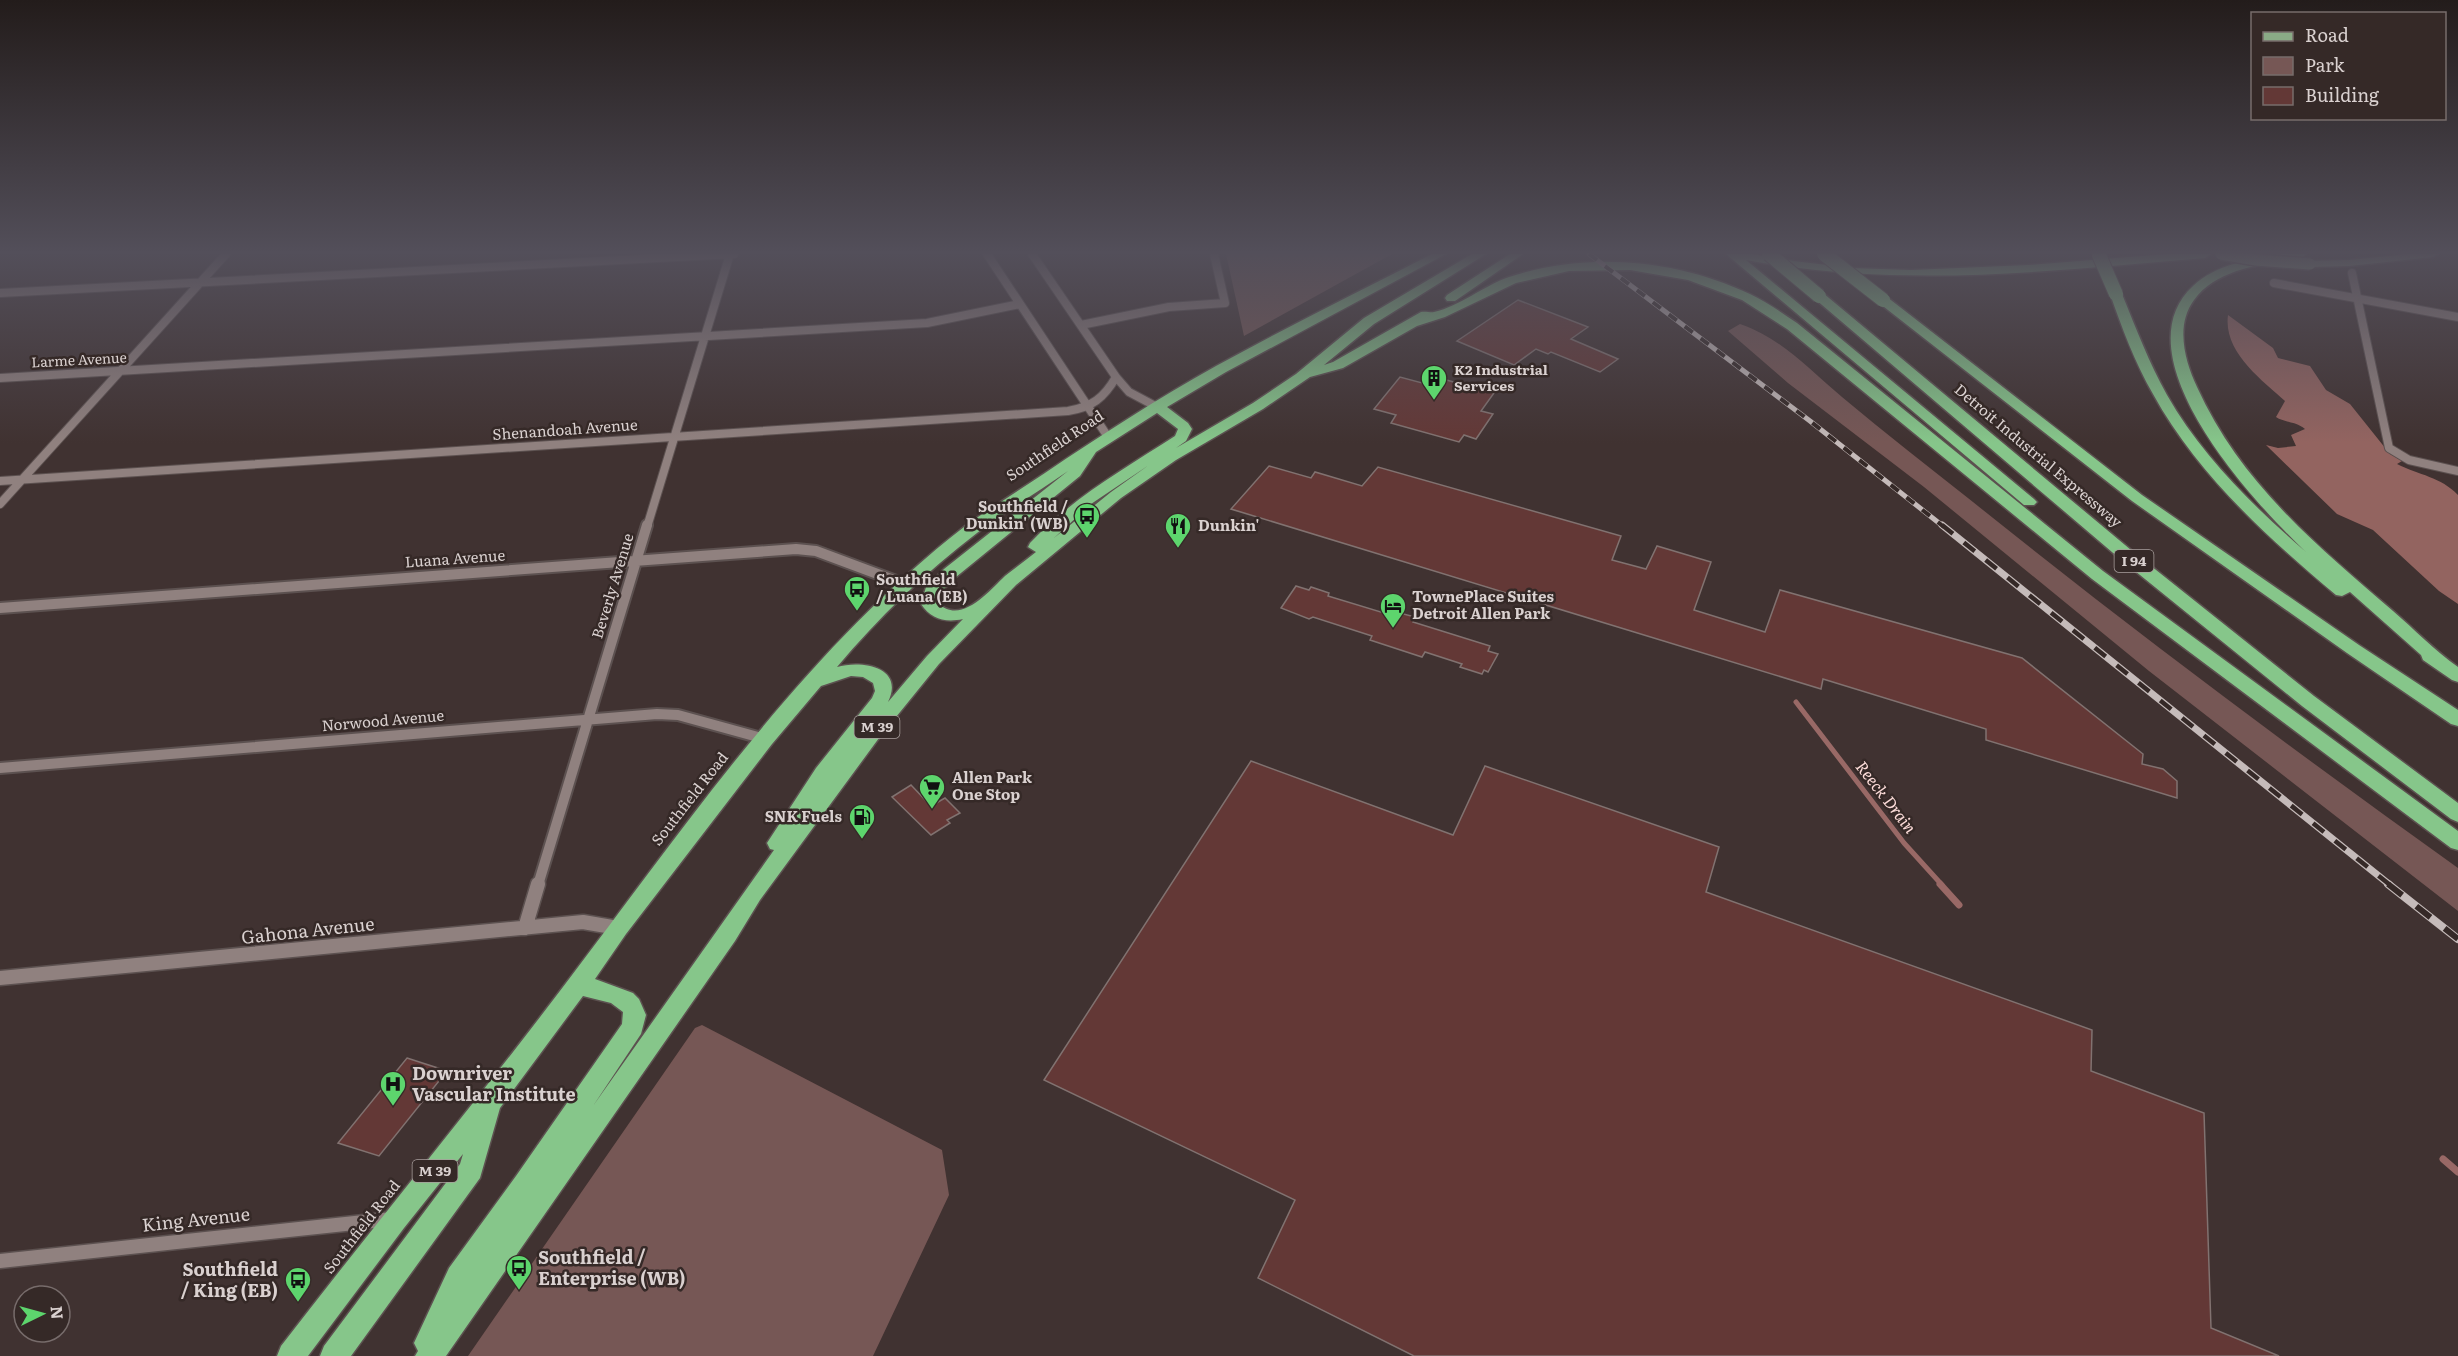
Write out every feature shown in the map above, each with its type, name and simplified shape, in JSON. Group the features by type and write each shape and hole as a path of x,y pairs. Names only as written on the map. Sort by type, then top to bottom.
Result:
{"highway":[{"path":"1221,369 1230,357 1303,317"},
{"name":"M 39","path":"1221,369 1319,317"},
{"name":"M 39","path":"429,1356 545,1195 727,935 753,894 872,733 933,660 985,606 1029,565 1130,486 1171,457 1300,377 1375,317"},
{"path":"1300,377 1338,365 1423,317"},
{"path":"1416,322 1431,317"},
{"path":"1777,317 1801,333 2072,554 2218,668 2288,714"},
{"path":"1808,317 2127,585 2288,714 2458,842"},
{"name":"Detroit Industrial Expressway","path":"1844,317 2125,554 2308,701 2458,814"},
{"name":"Detroit Industrial Expressway","path":"1905,317 2137,498 2458,719"},
{"path":"2125,317 2160,396 2199,450 2234,491 2317,570 2401,640 2458,676"},
{"path":"2179,317 2176,339 2180,361 2191,392 2207,423 2250,485 2329,564 2396,621 2439,662"},
{"name":"Southfield Road","path":"291,1356 395,1219 490,1102 578,985 618,927 765,739 851,639 907,585 971,530 1092,447 1221,369"},
{"path":"1029,565 1036,546 1062,519 1116,479 1181,438 1185,429 1183,426 1159,408"},
{"path":"985,606 967,613 948,615 936,612 929,604 932,591 950,573 1075,474 1092,447"},
{"path":"753,894 772,852 801,805 873,711 884,691 882,680 865,669 838,672 814,681"},
{"path":"423,1356 458,1277 525,1185 633,1027 634,1012 626,1000 578,985"},
{"path":"334,1356 471,1170 490,1102"}],"street":[{"path":"0,504 168,317"},
{"name":"Beverly Avenue","path":"525,928 711,317"},
{"name":"Larme Avenue","path":"0,378 705,337 937,321 955,317"},
{"path":"1029,317 1108,437"},
{"path":"1076,317 1116,377 1129,392 1159,408"},
{"path":"1081,325 1119,317"},
{"path":"2361,317 2388,444 2397,454 2416,462 2458,471"},
{"path":"1087,408 1106,395 1116,377"},
{"name":"Shenandoah Avenue","path":"0,481 1087,408"},
{"name":"Luana Avenue","path":"0,608 806,549 907,585"},
{"name":"Norwood Avenue","path":"0,768 670,714 765,739"},
{"name":"Gahona Avenue","path":"0,978 582,922 618,927"},
{"name":"King Avenue","path":"0,1261 348,1222 395,1219"}],"green space":[{"path":"1240,317 1278,317 1244,336"},
{"path":"1740,324 1782,346 1874,424 2152,643 2458,868 2458,911 2149,671 1924,487 1788,383 1728,331"},
{"path":"702,1025 942,1150 949,1195 873,1356 468,1356 695,1028"}],"shaded area":[{"path":"2228,317 2231,317 2273,348 2278,358 2310,366 2326,390 2350,404 2390,454 2402,461 2397,464 2437,480 2458,495 2458,604 2439,591 2373,530 2337,514 2266,445 2278,448 2296,446 2291,435 2305,429 2276,417 2285,401 2246,364 2232,341"}],"building":[{"path":"1492,317 1563,317 1588,327 1571,339 1618,359 1600,372 1551,352 1548,354 1536,349 1514,365 1457,341"},
{"name":"K2 Industrial Services","path":"1428,375 1494,393 1481,411 1493,414 1476,439 1464,435 1459,442 1391,423 1396,415 1374,409 1400,377 1422,383"},
{"path":"1269,466 1311,478 1315,472 1362,486 1378,467 1621,536 1612,560 1646,569 1657,546 1711,562 1694,610 1765,632 1780,590 2022,658 2143,754 2142,764 2163,769 2177,781 2177,798 1986,740 1986,729 1823,679 1821,689 1231,509"},
{"name":"TownePlace Suites Detroit Allen Park","path":"1296,586 1309,590 1311,587 1329,593 1328,596 1397,617 1400,613 1415,617 1413,622 1490,646 1488,651 1498,654 1488,672 1484,670 1482,674 1460,667 1462,664 1425,652 1422,657 1370,640 1372,636 1313,617 1309,619 1281,608"},
{"path":"1251,761 1453,835 1485,766 1719,847 1706,892 2092,1030 2091,1071 2204,1113 2211,1328 2279,1356 1414,1356 1258,1278 1295,1200 1044,1080"},
{"name":"Allen Park One Stop","path":"911,785 931,806 945,798 960,813 947,820 950,823 931,835 892,797"},
{"name":"Downriver Vascular Institute","path":"407,1058 447,1071 379,1156 338,1143"}],"waterway":[{"name":"Reeck Drain","path":"1796,702 1904,843 1942,885"},
{"name":"Reeck Drain","path":"1940,884 1959,905"},
{"name":"Reeck Drain","path":"2443,1159 2458,1172"}],"railway":[{"path":"1673,317 1810,421 1944,527"},
{"path":"1942,525 2390,885"},
{"path":"2388,884 2458,939"}],"place":[{"name":"K2 Industrial Services","path":"1434,401"},
{"name":"Southfield / Dunkin' (WB)","path":"1087,539"},
{"name":"Dunkin'","path":"1178,549"},
{"name":"Southfield / Luana (EB)","path":"857,612"},
{"name":"TownePlace Suites Detroit Allen Park","path":"1393,629"},
{"name":"Allen Park One Stop","path":"932,810"},
{"name":"SNK Fuels","path":"862,840"},
{"name":"Downriver Vascular Institute","path":"393,1107"},
{"name":"Southfield / Enterprise (WB)","path":"519,1291"},
{"name":"Southfield / King (EB)","path":"298,1303"}]}
